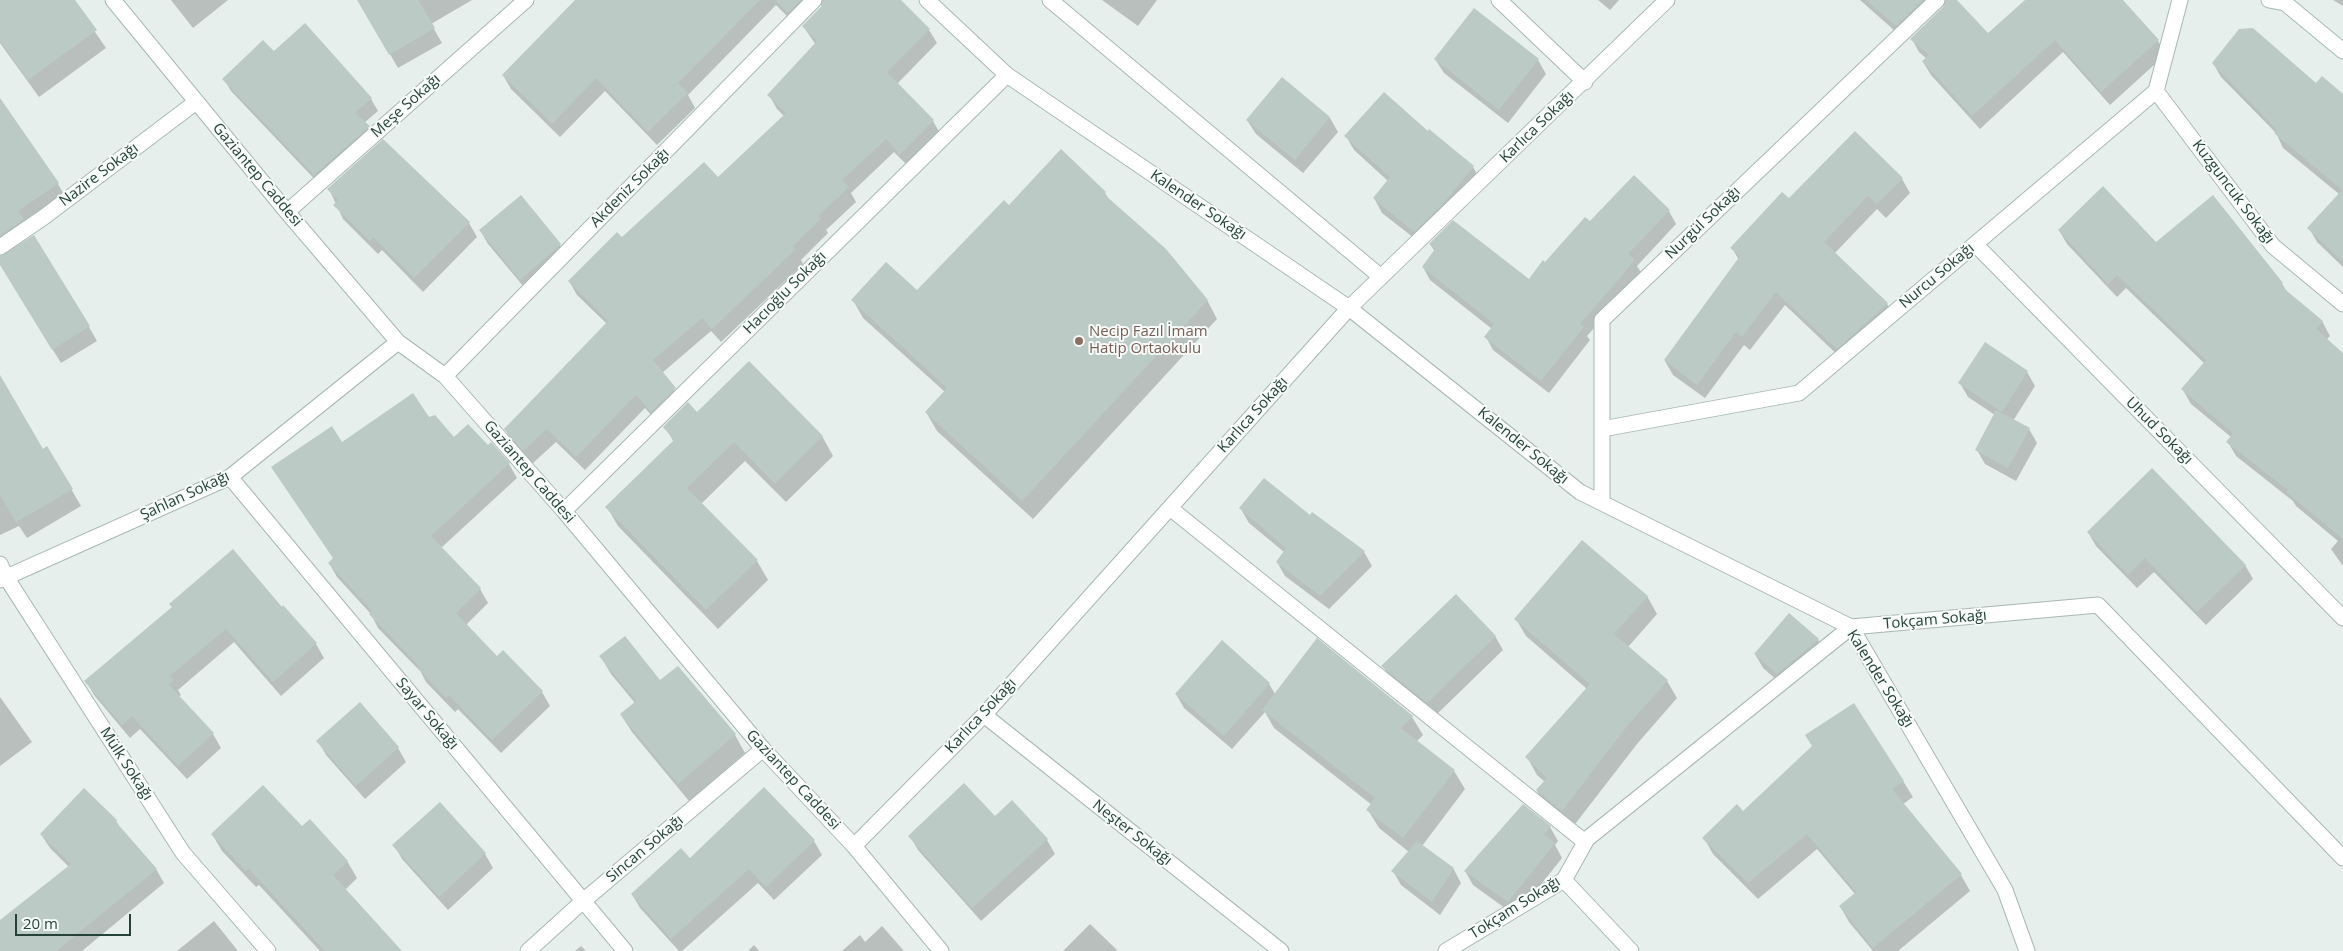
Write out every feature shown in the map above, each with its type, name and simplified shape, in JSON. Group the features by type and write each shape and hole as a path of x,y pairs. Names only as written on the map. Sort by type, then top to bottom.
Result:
{"street":[{"name":"Gaziantep Caddesi","path":"113,0 287,212 398,342 445,376 564,511 763,749 854,846 941,951"},
{"name":"Meşe Sokağı","path":"287,212 526,0"},
{"name":"Akdeniz Sokağı","path":"445,376 814,0"},
{"name":"Kalender Sokağı","path":"927,0 1007,76 1349,308 1580,492 1851,628 2005,890 2027,951"},
{"path":"1050,0 1381,277"},
{"path":"1498,0 1585,82"},
{"name":"Karlıca Sokağı","path":"854,846 984,715 1349,308 1585,82 1667,0"},
{"name":"Nurgül Sokağı","path":"1602,503 1602,320 1937,0"},
{"path":"2156,91 2180,0"},
{"path":"2269,0 2286,2 2343,51"},
{"name":"Hacıoğlu Sokağı","path":"564,511 1007,76"},
{"name":"Nurcu Sokağı","path":"1602,429 1799,393 2156,91"},
{"name":"Kuzguncuk Sokağı","path":"2156,91 2273,246 2343,304"},
{"name":"Nazire Sokağı","path":"0,246 44,217 196,102"},
{"name":"Uhud Sokağı","path":"1975,244 2343,618"},
{"name":"Şahlan Sokağı","path":"2,574 230,477 398,342"},
{"name":"Sayar Sokağı","path":"230,477 582,902 625,951"},
{"path":"1170,508 1585,842"},
{"name":"Mülk Sokağı","path":"2,574 183,853 268,951"},
{"name":"Tokçam Sokağı","path":"1446,951 1564,880 1585,842 1851,628 2098,605 2343,858"},
{"name":"Neşter Sokağı","path":"984,715 1280,951"},
{"name":"Sincan Sokağı","path":"528,951 582,902 763,749"},
{"path":"1564,880 1631,951"}],"building":[{"path":"0,0 75,0 97,30 28,80 0,41"},
{"path":"357,0 418,0 435,28 389,55"},
{"path":"575,0 760,0 678,83 688,93 648,132 596,78 552,124 502,75"},
{"path":"775,0 801,0 788,13"},
{"path":"823,0 901,0 930,29 887,72 934,120 898,156 898,152 886,139 842,180 849,187 818,216 821,219 793,246 796,249 712,329 702,318 653,360 676,388 651,412 636,395 576,457 547,429 523,451 504,429 608,321 568,281 617,232 622,237 704,162 718,177 786,113 767,95 817,41 802,26 821,7"},
{"path":"1866,0 1923,0 1896,26"},
{"path":"1946,0 1957,0 1988,33 2025,0 2123,0 2159,40 2101,92 2055,40 1972,116 1922,61 1929,55 1910,39 1943,7"},
{"path":"1474,8 1539,59 1499,110 1434,59"},
{"path":"305,23 372,98 355,113 370,126 314,175 222,79 263,40 274,51"},
{"path":"2253,28 2316,83 2322,76 2343,94 2343,262 2307,228 2342,190 2274,133 2277,130 2212,63 2239,29"},
{"path":"1282,77 1330,117 1295,160 1246,120"},
{"path":"1384,92 1428,131 1429,129 1474,166 1442,205 1414,232 1373,198 1390,177 1344,136"},
{"path":"0,98 59,183 18,211 24,219 0,236"},
{"path":"1855,131 1903,178 1877,204 1868,196 1824,242 1888,303 1837,349 1776,292 1742,337 1736,332 1697,385 1664,360 1740,256 1730,248 1782,192 1789,198"},
{"path":"383,139 470,222 414,278 373,237 370,241 333,205 338,200 327,189"},
{"path":"1061,149 1106,192 1104,194 1166,249 1208,300 1022,501 925,412 947,388 851,300 886,262 917,290 1004,200 1009,205"},
{"path":"1634,175 1670,210 1628,254 1635,260 1580,324 1584,327 1541,381 1484,337 1494,324 1422,267 1435,249 1429,244 1453,220 1529,279 1543,260 1545,262 1585,217 1590,221"},
{"path":"2103,186 2156,242 2213,195 2283,283 2281,286 2323,321 2316,329 2343,353 2343,539 2286,492 2288,490 2226,442 2233,433 2181,389 2206,360 2117,275 2108,284 2058,230"},
{"path":"521,195 561,244 520,280 479,230"},
{"path":"34,235 90,326 52,350 0,265 0,256"},
{"path":"1985,342 2028,371 2002,412 1958,383"},
{"path":"749,361 823,436 775,484 734,442 687,488 758,560 706,610 605,507 674,440 663,427 688,402 697,412"},
{"path":"0,375 43,449 47,446 73,489 16,522 0,495"},
{"path":"413,393 429,417 435,415 454,437 468,424 488,445 491,442 510,463 431,536 481,588 456,613 497,656 503,650 543,691 492,740 449,695 446,698 417,667 419,666 369,614 372,611 328,563 333,558 271,467 332,426 342,442"},
{"path":"1996,410 2030,428 2008,468 1975,450"},
{"path":"2152,468 2246,565 2197,612 2145,558 2128,575 2087,532"},
{"path":"1264,478 1310,515 1312,512 1365,551 1320,596 1276,562 1286,548 1239,508"},
{"path":"1582,540 1648,596 1614,634 1668,680 1627,726 1562,811 1536,790 1547,778 1525,757 1590,684 1514,619"},
{"path":"233,549 282,607 283,605 317,643 273,682 226,629 170,676 174,680 169,685 214,733 178,766 132,716 122,725 84,681 172,607 169,604"},
{"path":"1456,594 1496,636 1427,703 1381,666"},
{"path":"1789,613 1819,639 1777,674 1754,654"},
{"path":"625,636 660,680 678,666 736,734 678,784 620,714 636,701 599,656"},
{"path":"1317,638 1413,716 1401,728 1455,770 1403,838 1366,810 1375,798 1262,710"},
{"path":"1222,640 1270,683 1224,736 1175,694"},
{"path":"360,702 399,747 356,786 316,741"},
{"path":"1854,703 1904,781 1892,789 1962,874 1873,948 1839,906 1856,892 1807,834 1748,883 1702,838 1737,804 1743,811 1812,746 1805,735"},
{"path":"964,783 995,816 1012,800 1048,839 972,908 908,836"},
{"path":"263,785 302,826 310,819 348,861 333,875 402,951 325,951 248,868 246,871 211,834"},
{"path":"764,787 815,840 766,887 749,869 671,939 631,894 681,848 690,858"},
{"path":"84,788 117,820 116,822 157,869 56,951 0,951 0,920 71,864 40,834"},
{"path":"440,802 486,853 439,897 392,845"},
{"path":"1523,804 1551,826 1544,835 1555,843 1508,902 1464,871"},
{"path":"1417,841 1454,868 1432,902 1391,871"}],"place":[{"name":"Necip Fazıl İmam Hatip Ortaokulu","path":"1079,341"}]}
